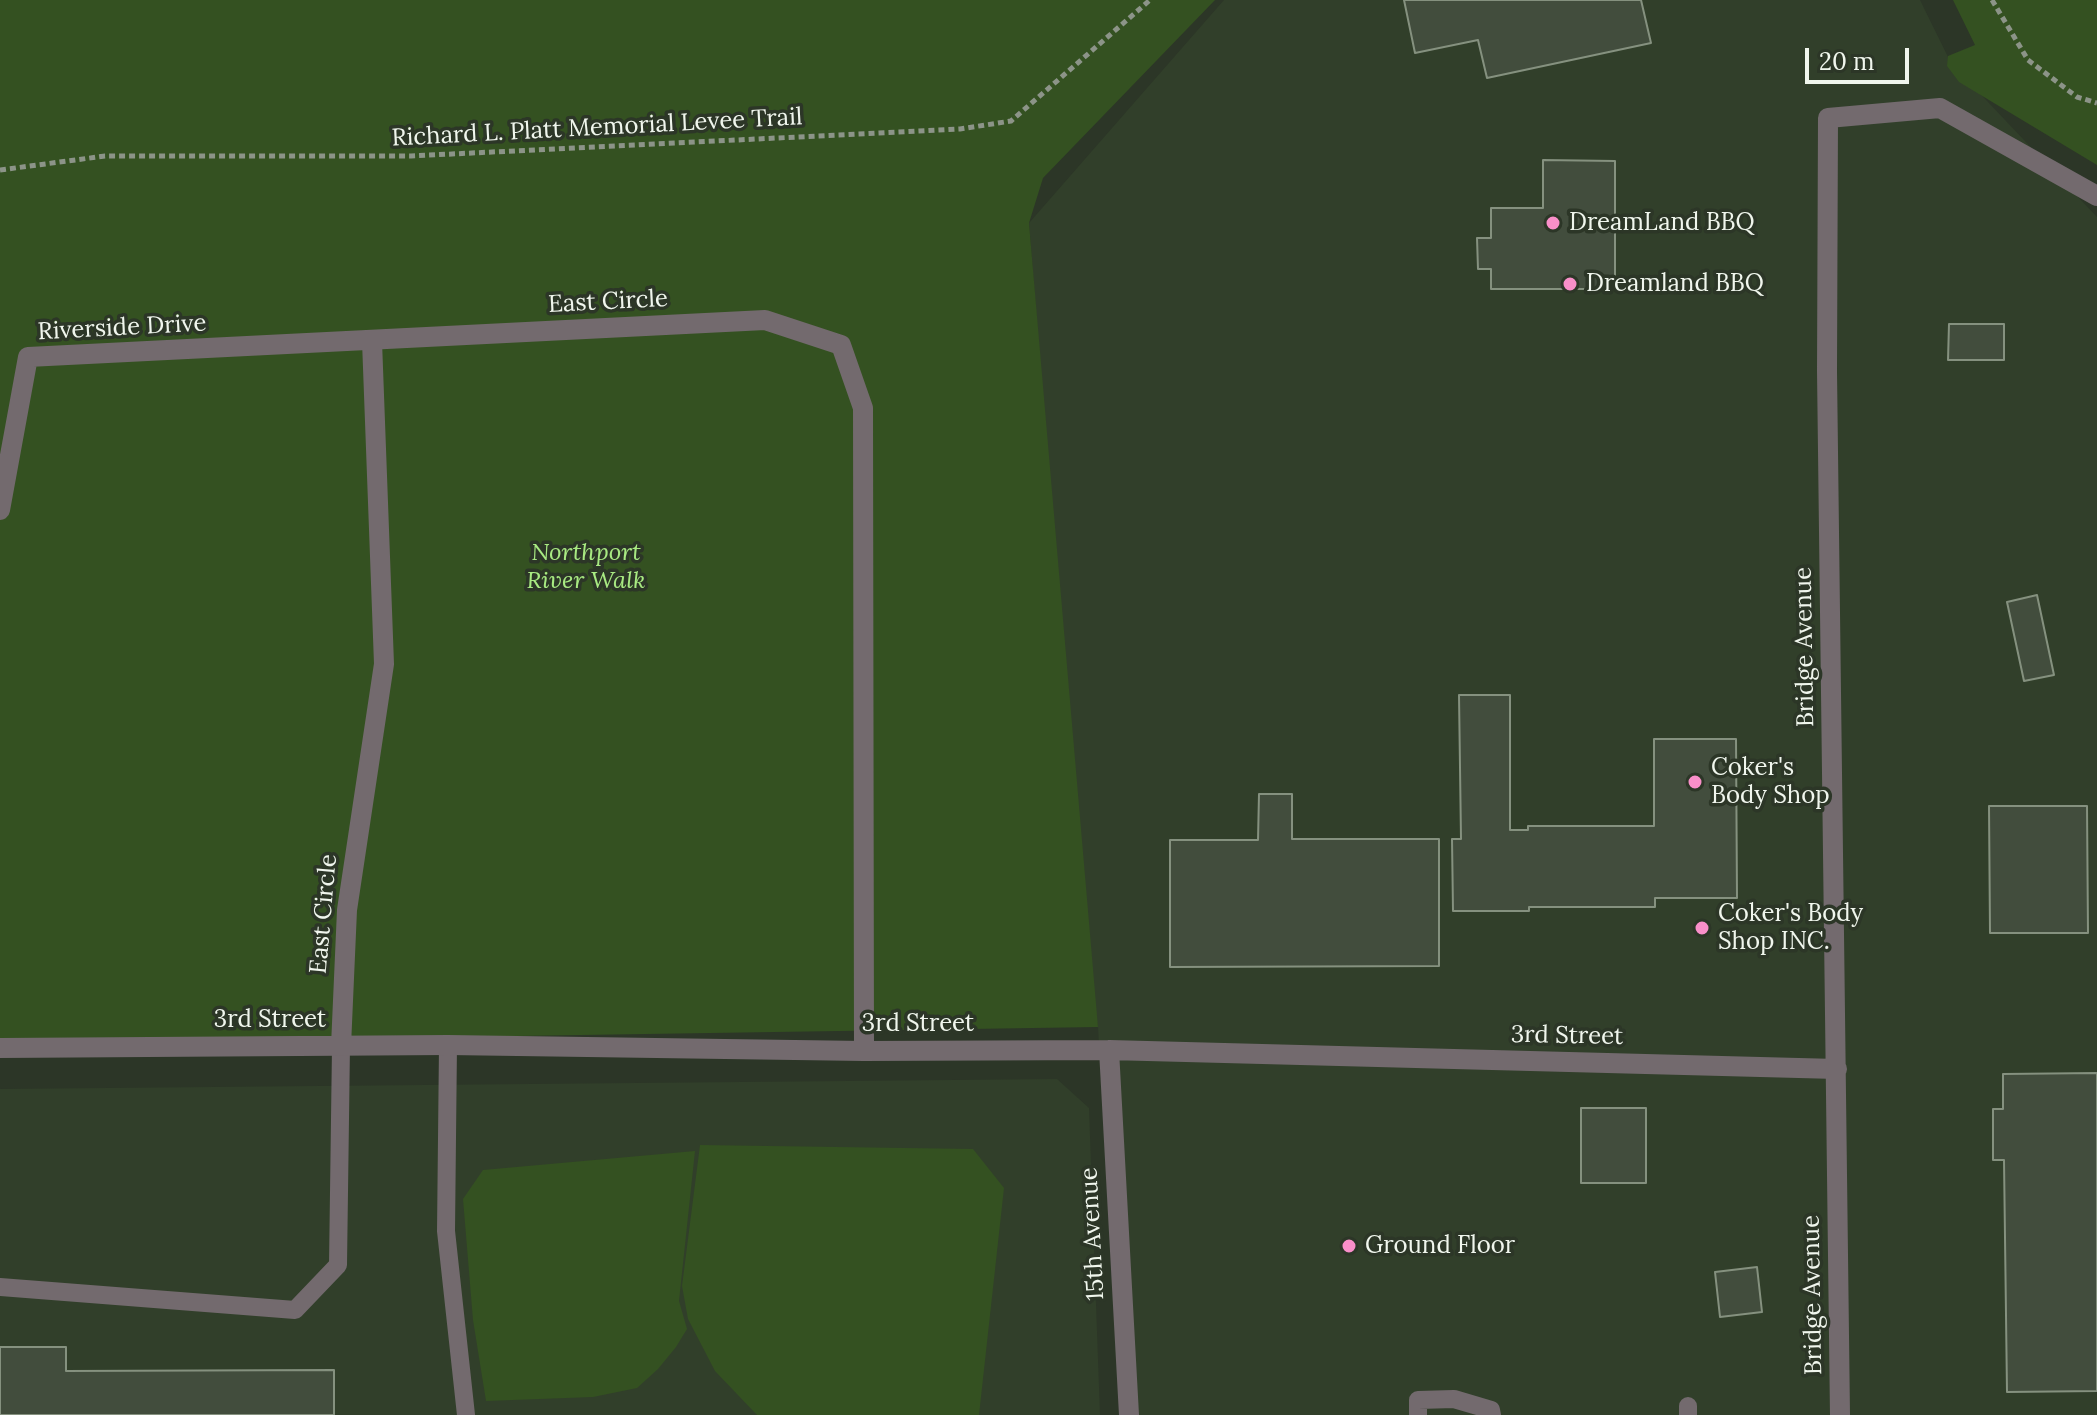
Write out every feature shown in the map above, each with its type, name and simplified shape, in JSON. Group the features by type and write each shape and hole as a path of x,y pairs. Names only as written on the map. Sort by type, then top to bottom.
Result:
{"street":[{"name":"Bridge Avenue","path":"1840,1415 1827,371 1828,118 1940,108 2097,196"},
{"name":"East Circle","path":"341,1046 347,910 384,664 372,341 765,320 841,345 863,408 864,1051"},
{"name":"Riverside Drive","path":"0,510 28,357 372,341"},
{"name":"3rd Street","path":"0,1048 448,1045 864,1051 1109,1050 1837,1069"},
{"name":"15th Avenue","path":"1109,1050 1129,1415"}],"lane":[{"path":"448,1045 446,1231 466,1415"},
{"path":"0,1287 295,1310 338,1265 341,1046"},
{"path":"1418,1415 1418,1400 1454,1399 1491,1410 1492,1415"}],"path":[{"name":"Richard L. Platt Memorial Levee Trail","path":"0,170 105,156 411,156 960,129 1011,121 1150,0"},
{"path":"1992,0 2028,60 2077,97 2097,103"}],"shaded area":[{"path":"1224,0 1920,0 1951,63 2097,217 2097,1415 1120,1415 1098,1027 1089,982 1029,223"},
{"path":"1057,1079 1089,1108 1100,1415 0,1415 0,1089"}],"green space":[{"name":"Northport River Walk","path":"0,0 1215,0 1043,178 1029,223 1098,1027 0,1044"},
{"path":"1953,0 2097,0 2097,165 1959,82 1947,66 1948,56 1975,45"},
{"path":"700,1145 973,1149 1004,1188 979,1415 757,1415 715,1371 688,1319 682,1286"},
{"path":"695,1151 679,1301 687,1329 658,1369 637,1388 593,1397 486,1401 473,1320 463,1199 483,1170"}],"building":[{"path":"1404,0 1641,0 1651,43 1487,78 1478,40 1415,53"},
{"name":"DreamLand BBQ","path":"1543,160 1615,161 1615,289 1491,289 1491,269 1478,269 1477,238 1491,238 1491,208 1543,208"},
{"path":"1949,324 2004,324 2004,360 1948,360"},
{"path":"2037,595 2054,675 2024,681 2007,602"},
{"name":"Coker's Body Shop","path":"1459,695 1510,695 1510,830 1528,830 1528,826 1654,826 1654,739 1736,739 1737,898 1655,898 1655,907 1529,907 1529,911 1453,911 1452,839 1461,839"},
{"path":"1259,794 1292,794 1292,839 1439,839 1439,966 1170,967 1170,840 1258,840"},
{"path":"1989,806 2087,806 2088,933 1990,933"},
{"path":"2097,1073 2097,1391 2007,1392 2004,1160 1993,1160 1993,1109 2003,1109 2003,1074"},
{"path":"1581,1108 1646,1108 1646,1183 1581,1183"},
{"path":"1757,1267 1762,1312 1720,1317 1715,1272"},
{"path":"0,1347 66,1347 66,1371 334,1370 334,1415 0,1415"}],"place":[{"name":"DreamLand BBQ","path":"1553,223"},
{"name":"Dreamland BBQ","path":"1570,284"},
{"name":"Coker's Body Shop","path":"1695,782"},
{"name":"Coker's Body Shop INC.","path":"1702,928"},
{"name":"Ground Floor","path":"1349,1246"}]}
